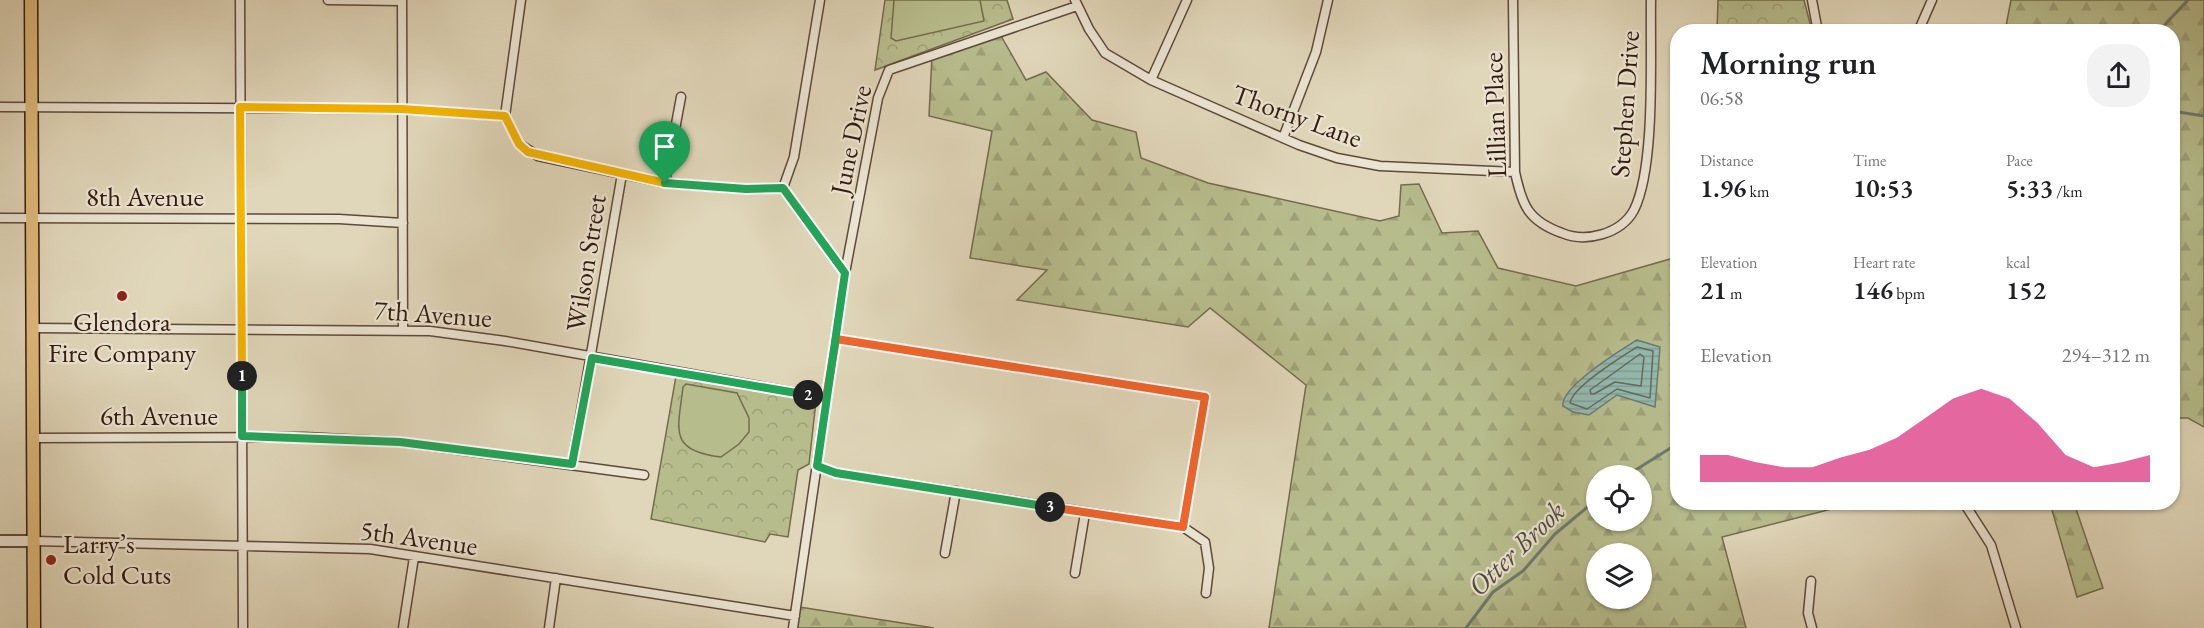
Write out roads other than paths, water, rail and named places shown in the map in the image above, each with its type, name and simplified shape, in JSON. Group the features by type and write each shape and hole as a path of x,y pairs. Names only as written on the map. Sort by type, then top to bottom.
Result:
{"main road":[{"path":"31,0 34,628"}],"street":[{"path":"240,0 243,628"},
{"path":"328,0 402,1 403,330"},
{"path":"521,0 505,116 519,144 528,152 665,183 746,189 783,188"},
{"path":"783,188 794,157 820,0"},
{"path":"1151,80 1186,0"},
{"path":"1283,138 1316,52 1328,0"},
{"name":"Lillian Place","path":"1513,0 1515,172 1520,197 1530,215 1540,224 1572,237 1587,238 1607,232"},
{"name":"Stephen Drive","path":"1607,232 1624,223 1633,211 1645,173 1652,0"},
{"path":"1812,0 1816,24"},
{"path":"1922,24 1932,0"},
{"name":"Thorny Lane","path":"1076,3 1089,29 1112,57 1151,80 1283,138 1337,158 1380,166 1515,172"},
{"name":"June Drive","path":"845,273 878,99 889,70 1076,3"},
{"path":"665,183 681,97"},
{"path":"0,107 402,109 505,116"},
{"name":"Wilson Street","path":"572,464 622,174"},
{"path":"783,188 845,273 793,628"},
{"name":"8th Avenue","path":"0,218 240,219 403,223"},
{"name":"7th Avenue","path":"32,328 403,330 505,341 826,398"},
{"path":"836,339 1205,397 1183,527"},
{"name":"6th Avenue","path":"33,438 242,436 400,442 644,475"},
{"path":"817,466 836,473 1183,527 1205,542 1209,568 1206,593"},
{"path":"945,552 956,491"},
{"path":"1969,510 1991,545 2016,628"},
{"path":"1075,573 1085,513"},
{"path":"0,541 34,541"},
{"name":"5th Avenue","path":"34,541 242,548 370,549 795,616"},
{"path":"403,628 414,557"},
{"path":"549,628 556,578"},
{"path":"1811,581 1808,613 1812,628"}],"water":[{"path":"1637,340 1660,347 1655,407 1617,395 1589,415 1573,412 1563,406 1571,389 1581,379"}],"waterway":[{"name":"Otter Brook","path":"2166,24 2188,0"},
{"path":"2180,112 2204,116"},
{"name":"Otter Brook","path":"1644,465 1670,448"},
{"name":"Otter Brook","path":"1466,628 1493,592 1523,571 1555,534 1586,508"}],"place":[{"name":"Glendora Fire Company","path":"122,296"},
{"name":"Larry’s Cold Cuts","path":"51,560"}]}
